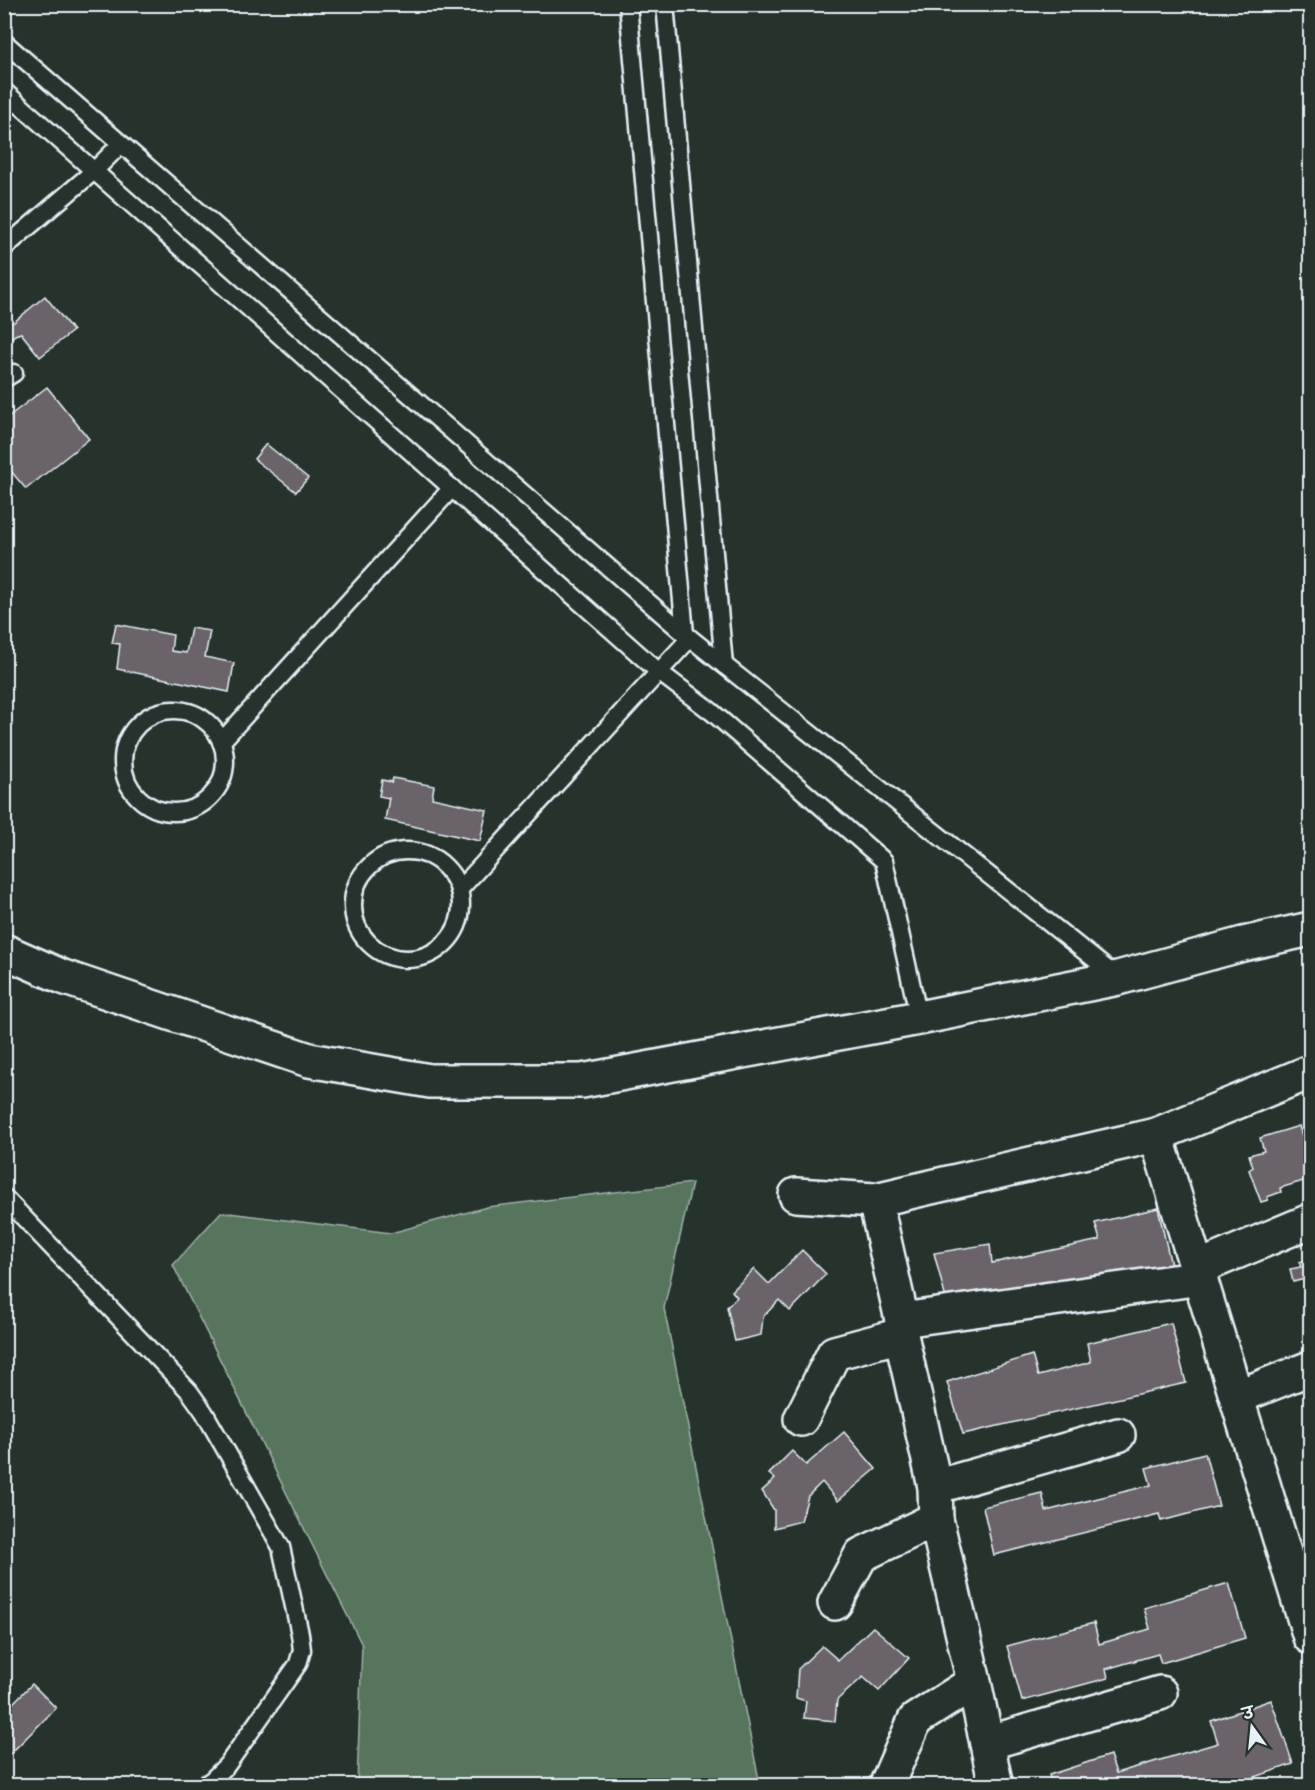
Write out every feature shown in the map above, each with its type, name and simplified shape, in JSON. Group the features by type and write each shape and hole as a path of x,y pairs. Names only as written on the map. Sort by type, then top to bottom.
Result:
{"street":[{"path":"4,951 63,977 309,1060 430,1081 582,1081 1118,978 1243,944 1311,929"},
{"path":"796,1195 875,1200 1156,1134 1311,1072"},
{"path":"1156,1134 1311,1637"},
{"path":"875,1200 935,1487 936,1520 975,1682 996,1785"},
{"path":"801,1419 834,1353 902,1328 1199,1273 1311,1221"},
{"path":"1237,1397 1311,1368"},
{"path":"935,1487 1118,1435"},
{"path":"835,1603 861,1554 936,1520"},
{"path":"886,1785 915,1720 975,1682"},
{"path":"987,1743 1160,1693"}],"lane":[{"path":"459,890 659,672 688,636 628,4"},
{"path":"665,4 724,665"},
{"path":"4,42 688,636 1118,978"},
{"path":"4,91 659,672 712,712 884,861 919,1018"},
{"path":"4,248 94,171 121,144"},
{"path":"221,742 452,488"},
{"path":"183,710 202,717 216,730 221,742 225,749 226,769 219,788 205,803 186,811 166,812 147,805 132,791 124,773 123,753 130,734 144,719 162,711 183,710"},
{"path":"402,851 424,853 443,864 456,880 459,890 462,901 459,922 449,941 432,954 411,960 390,958 371,947 357,931 352,910 354,888 365,870 382,857 402,851"},
{"path":"4,1197 189,1391 204,1412 281,1547 300,1634 302,1650 298,1664 227,1765 212,1780 203,1785"}],"green space":[{"path":"692,1183 664,1308 760,1785 357,1785 362,1645 173,1265 221,1212 391,1233 487,1207"}],"building":[{"path":"45,296 73,331 40,357 21,333 4,344 4,320 8,323 14,322"},
{"path":"47,387 89,439 26,489 4,463 4,420"},
{"path":"266,444 308,478 296,492 254,459"},
{"path":"116,624 173,635 171,651 186,653 191,628 210,631 205,657 234,663 229,692 117,669 120,644 112,643"},
{"path":"393,778 434,786 432,798 487,810 480,841 385,820 389,798 379,796 382,780 392,782"},
{"path":"1299,1126 1304,1142 1310,1140 1310,1179 1280,1188 1281,1192 1261,1202 1249,1170 1253,1167 1249,1155 1264,1151 1260,1138"},
{"path":"1158,1208 1171,1265 948,1307 934,1253 990,1244 992,1263 1100,1240 1095,1223"},
{"path":"802,1250 826,1274 790,1311 779,1300 763,1317 761,1335 735,1341 727,1307 737,1297 732,1291 754,1269 769,1284"},
{"path":"1310,1251 1309,1297 1305,1279 1293,1282 1290,1269 1301,1267 1299,1262 1307,1260 1305,1253"},
{"path":"1171,1323 1186,1383 963,1434 947,1382 1032,1355 1038,1376 1091,1362 1087,1343"},
{"path":"844,1432 876,1469 838,1501 822,1482 808,1496 801,1521 774,1528 774,1510 762,1491 775,1479 769,1474 792,1451 806,1465"},
{"path":"1205,1453 1219,1506 1161,1521 1159,1514 994,1555 983,1507 1042,1493 1046,1511 1151,1485 1146,1468"},
{"path":"1229,1583 1245,1638 1161,1663 1158,1654 1106,1669 1108,1678 1022,1701 1007,1646 1094,1623 1099,1644 1150,1629 1144,1608"},
{"path":"873,1627 909,1658 879,1691 863,1677 837,1700 835,1721 804,1718 806,1701 796,1698 798,1669 822,1646 838,1660"},
{"path":"32,1684 56,1708 4,1760 4,1712"},
{"path":"1271,1700 1293,1764 1232,1785 1231,1779 1210,1786 1053,1786 1049,1775 1110,1755 1116,1773 1218,1743 1211,1721"}]}
